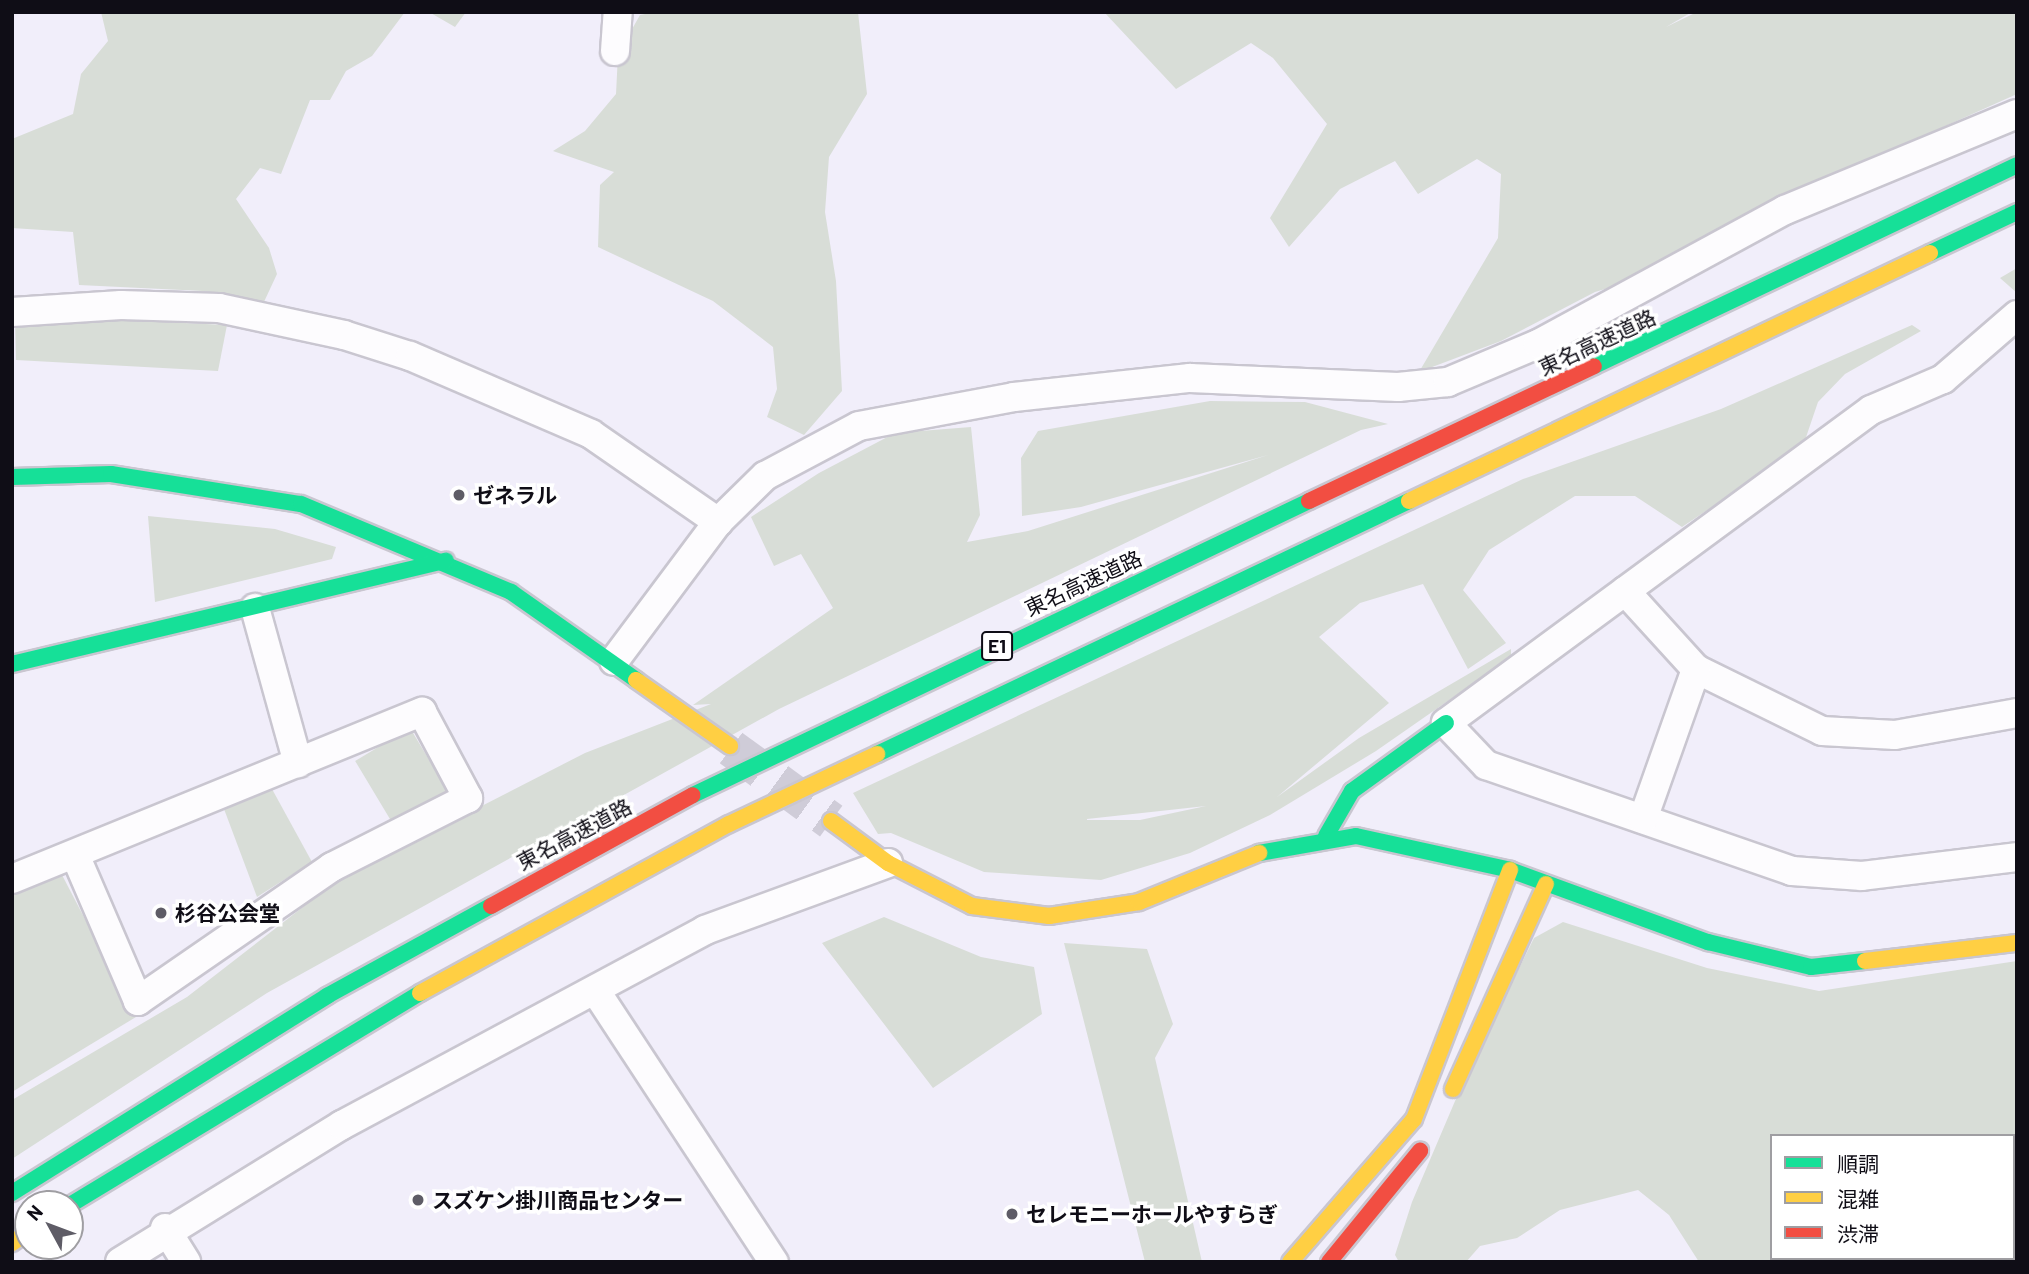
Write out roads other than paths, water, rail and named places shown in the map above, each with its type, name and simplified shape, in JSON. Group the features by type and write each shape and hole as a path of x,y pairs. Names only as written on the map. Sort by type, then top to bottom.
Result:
{"main road":[{"name":"東名高速道路","path":"12,1193 327,996 708,787 2017,165"},
{"name":"E1","path":"84,1196 348,1033 729,824 2017,212"},
{"path":"12,477 111,474 301,504 446,561 511,592 614,661 730,746"},
{"path":"12,664 446,561"},
{"path":"1326,836 1352,791 1446,723"},
{"path":"831,821 888,863 972,906 1049,916 1139,902 1263,851 1326,836 1356,836 1510,870 1708,942 1811,967 2017,943"},
{"path":"1290,1262 1414,1119 1510,870"},
{"path":"1447,1102 1546,884"},
{"path":"1329,1262 1431,1138"}],"street":[{"path":"615,51 618,12"},
{"path":"614,661 718,522 765,476 813,445 859,426 918,414 1190,379 1398,387 1448,382 1538,344 1785,210 2017,114"},
{"path":"12,312 121,305 219,308 344,335 410,356 590,434 718,522"},
{"path":"2017,315 1943,379 1871,410 1446,723 1486,765 1792,871 1862,876 2017,857"},
{"path":"1625,591 1696,669 1822,731 1895,735 2017,713"},
{"path":"255,608 298,763"},
{"path":"1643,819 1696,669"},
{"path":"12,879 422,712 468,798 332,867 138,1001 75,855"},
{"path":"120,1262 165,1228 342,1125 705,930 888,863"},
{"path":"595,990 774,1262"},
{"path":"165,1228 186,1262"}],"tunnel":[{"path":"731,748 831,821"}],"place":[{"name":"ゼネラル","path":"459,495"},
{"name":"杉谷公会堂","path":"161,913"},
{"name":"スズケン掛川商品センター","path":"418,1200"},
{"name":"セレモニーホールやすらぎ","path":"1012,1214"}]}
